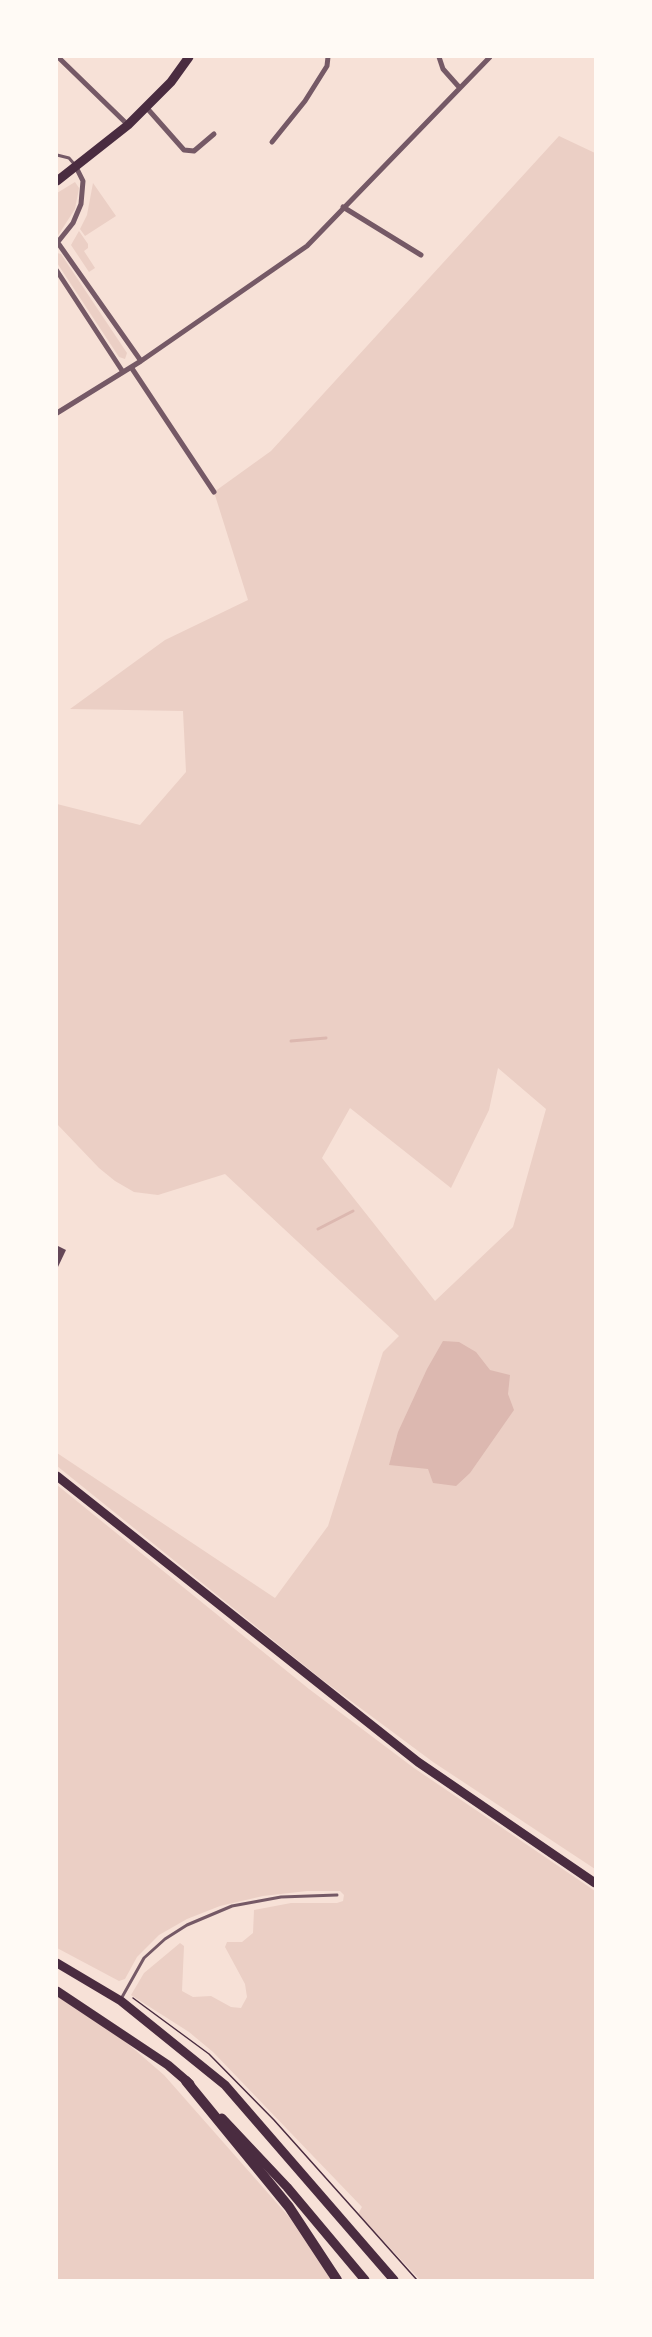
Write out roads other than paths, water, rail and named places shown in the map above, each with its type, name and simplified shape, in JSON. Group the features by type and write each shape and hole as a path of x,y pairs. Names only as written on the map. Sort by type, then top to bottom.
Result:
{"highway":[{"path":"186,2081 295,2215 338,2280"}],"main road":[{"path":"57,180 128,125 171,82 189,57"},
{"path":"57,1476 418,1762 595,1883"},
{"path":"57,1963 121,2001 225,2085 394,2280"},
{"path":"57,1991 168,2065 186,2081 287,2187 365,2280"}],"street":[{"path":"58,57 128,125"},
{"path":"272,142 306,101 327,66 328,57"},
{"path":"439,57 442,69 459,87"},
{"path":"57,413 141,361 296,255 490,57"},
{"path":"146,107 184,150 194,151 214,134"},
{"path":"76,167 83,181 81,204 73,223 57,243 141,361"},
{"path":"343,207 421,255"},
{"path":"57,271 123,372"},
{"path":"131,367 214,492"}],"lane":[{"path":"57,155 69,158 76,167"},
{"path":"121,2001 144,1958 165,1939 187,1925 231,1906 281,1898 338,1895"}],"waterway":[{"path":"291,1041 326,1038"},
{"path":"318,1229 353,1211"}]}
